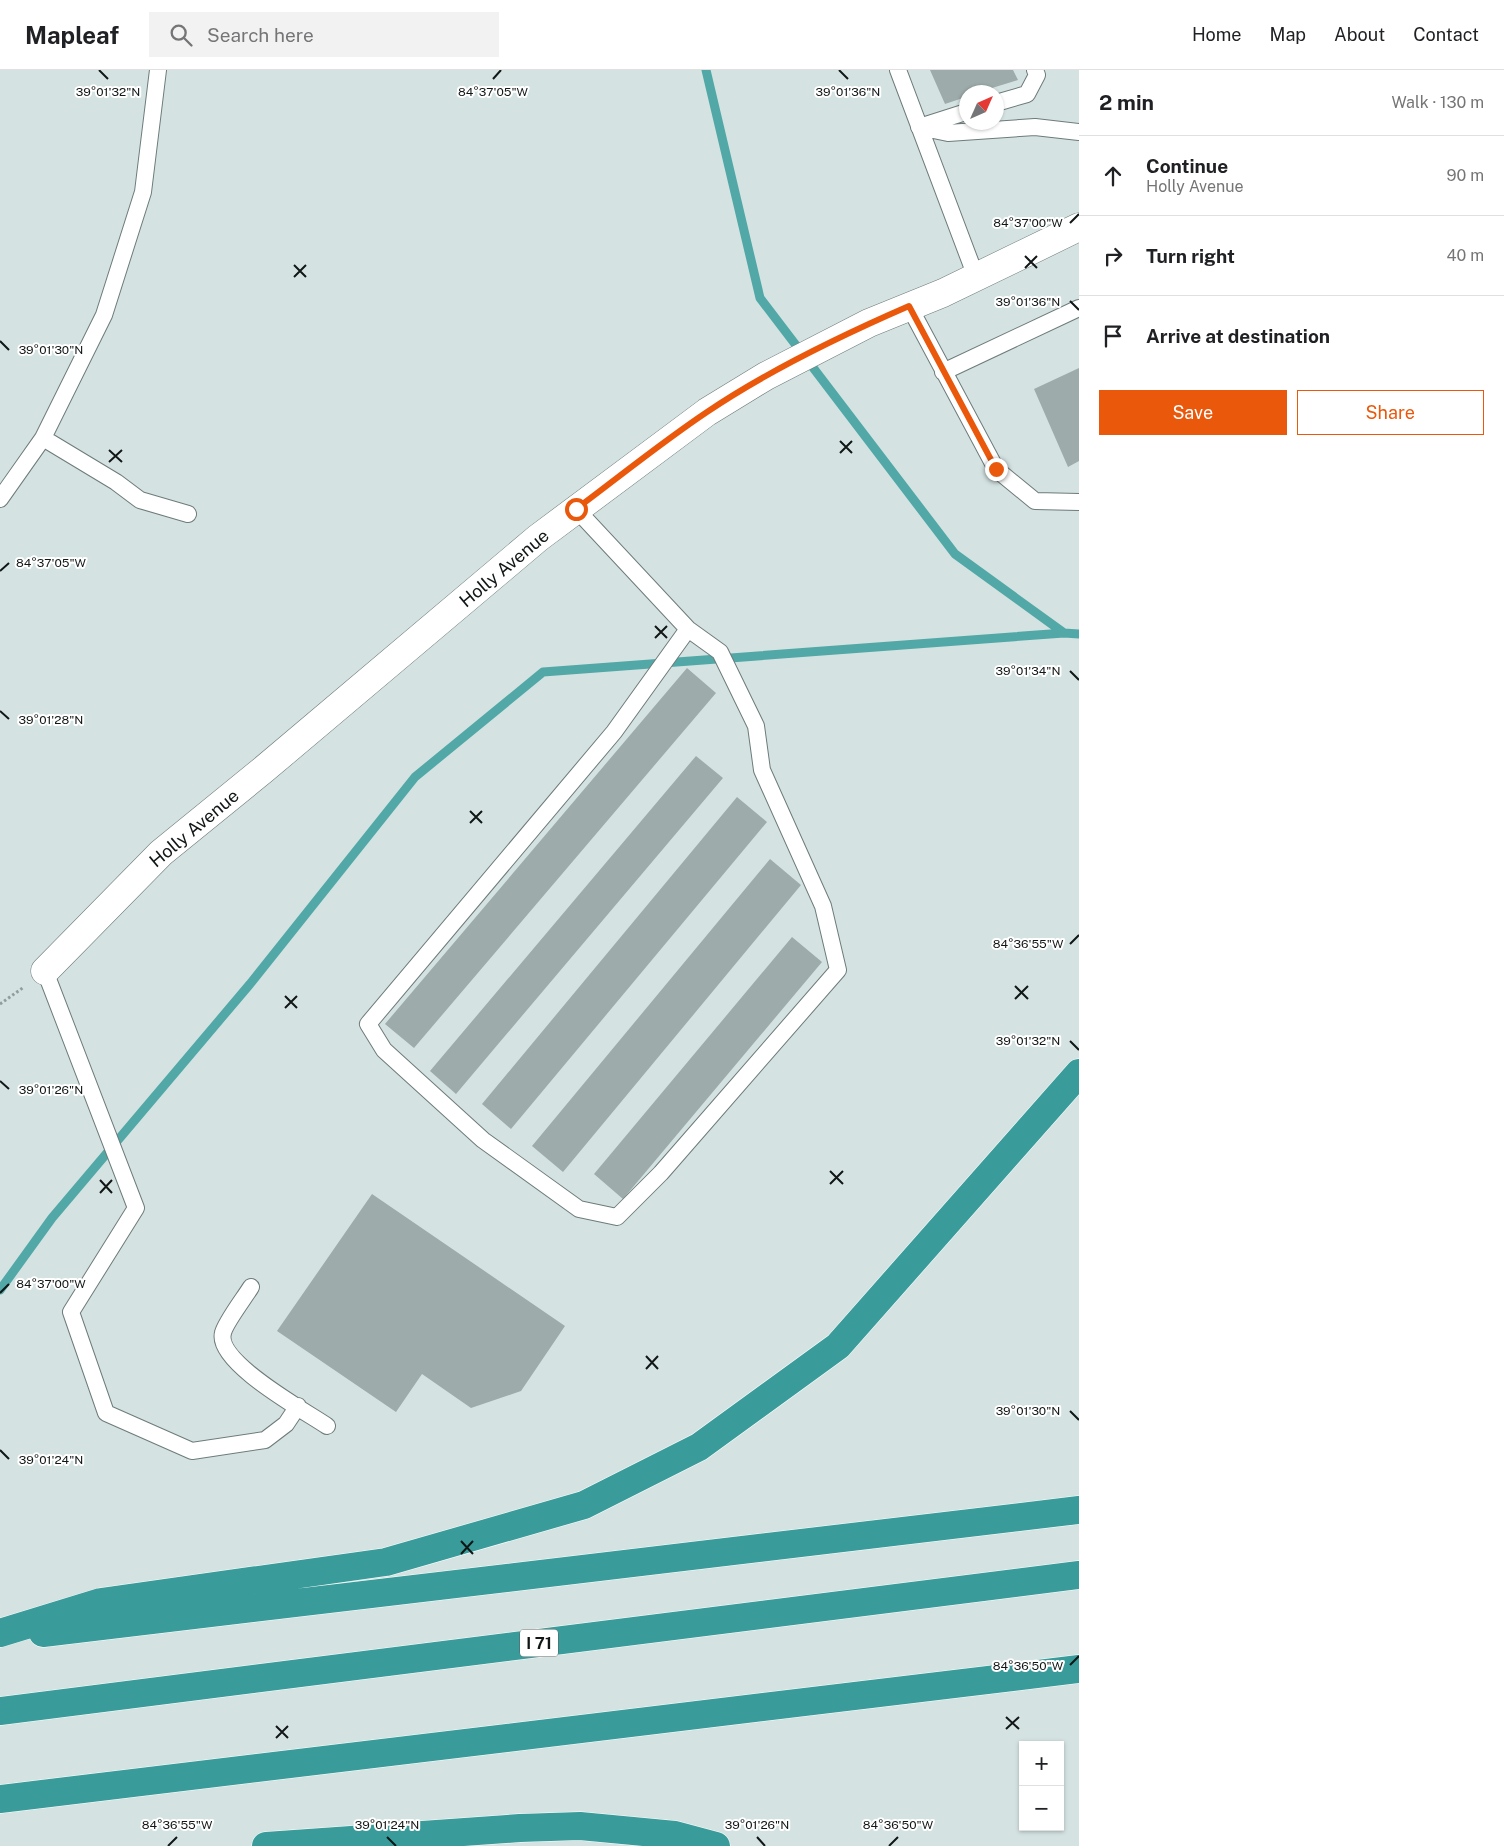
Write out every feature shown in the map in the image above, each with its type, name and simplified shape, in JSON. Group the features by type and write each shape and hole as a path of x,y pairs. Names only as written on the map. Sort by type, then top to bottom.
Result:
{"highway":[{"path":"0,1633 101,1602 386,1562 584,1505 699,1447 838,1346 1079,1073"},
{"path":"0,1638 260,1609 1079,1510"},
{"name":"I 71","path":"0,1711 1079,1575"},
{"path":"0,1799 1079,1669"},
{"path":"266,1846 520,1828 580,1826 674,1835 716,1846"}],"street":[{"name":"Holly Avenue","path":"44,971 161,853 263,770 538,538 716,406 766,376 869,323 976,278 1079,227"}],"lane":[{"path":"0,500 43,438 104,315 143,192 158,70"},
{"path":"898,70 976,278"},
{"path":"1004,101 1027,94 1037,75 1035,70"},
{"path":"919,127 959,114"},
{"path":"919,127 948,133 1035,127 1079,132"},
{"path":"909,306 996,469 1035,501 1079,502"},
{"path":"943,372 1079,308"},
{"path":"43,438 116,482 140,500 188,514"},
{"path":"576,509 688,629 720,652 756,726 762,770 823,906 838,970 661,1172 617,1217 579,1210 483,1140 384,1050 368,1024 614,732 688,629"},
{"path":"44,971 136,1208 71,1312 106,1413 192,1451 265,1440 286,1424 298,1406"},
{"path":"251,1287 222,1333 224,1350 240,1368 327,1426"}],"building":[{"path":"930,70 1013,70 1018,80 1002,85 959,85 959,99 945,104"},
{"path":"1079,368 1079,461 1068,467 1034,389"},
{"path":"687,668 716,693 414,1048 385,1024"},
{"path":"696,756 723,778 456,1094 430,1071"},
{"path":"737,797 767,822 511,1129 482,1104"},
{"path":"770,859 801,885 563,1172 532,1146"},
{"path":"792,937 822,962 623,1199 594,1174"},
{"path":"372,1194 565,1326 521,1391 471,1408 422,1374 396,1412 277,1331"}],"waterway":[{"path":"706,70 760,298 955,554 1064,633"},
{"path":"0,1290 52,1218 250,984 415,777 543,672 1064,633 1079,634"}],"route":[{"path":"576,509 708,412 766,376 869,323 909,306 996,469"}]}
